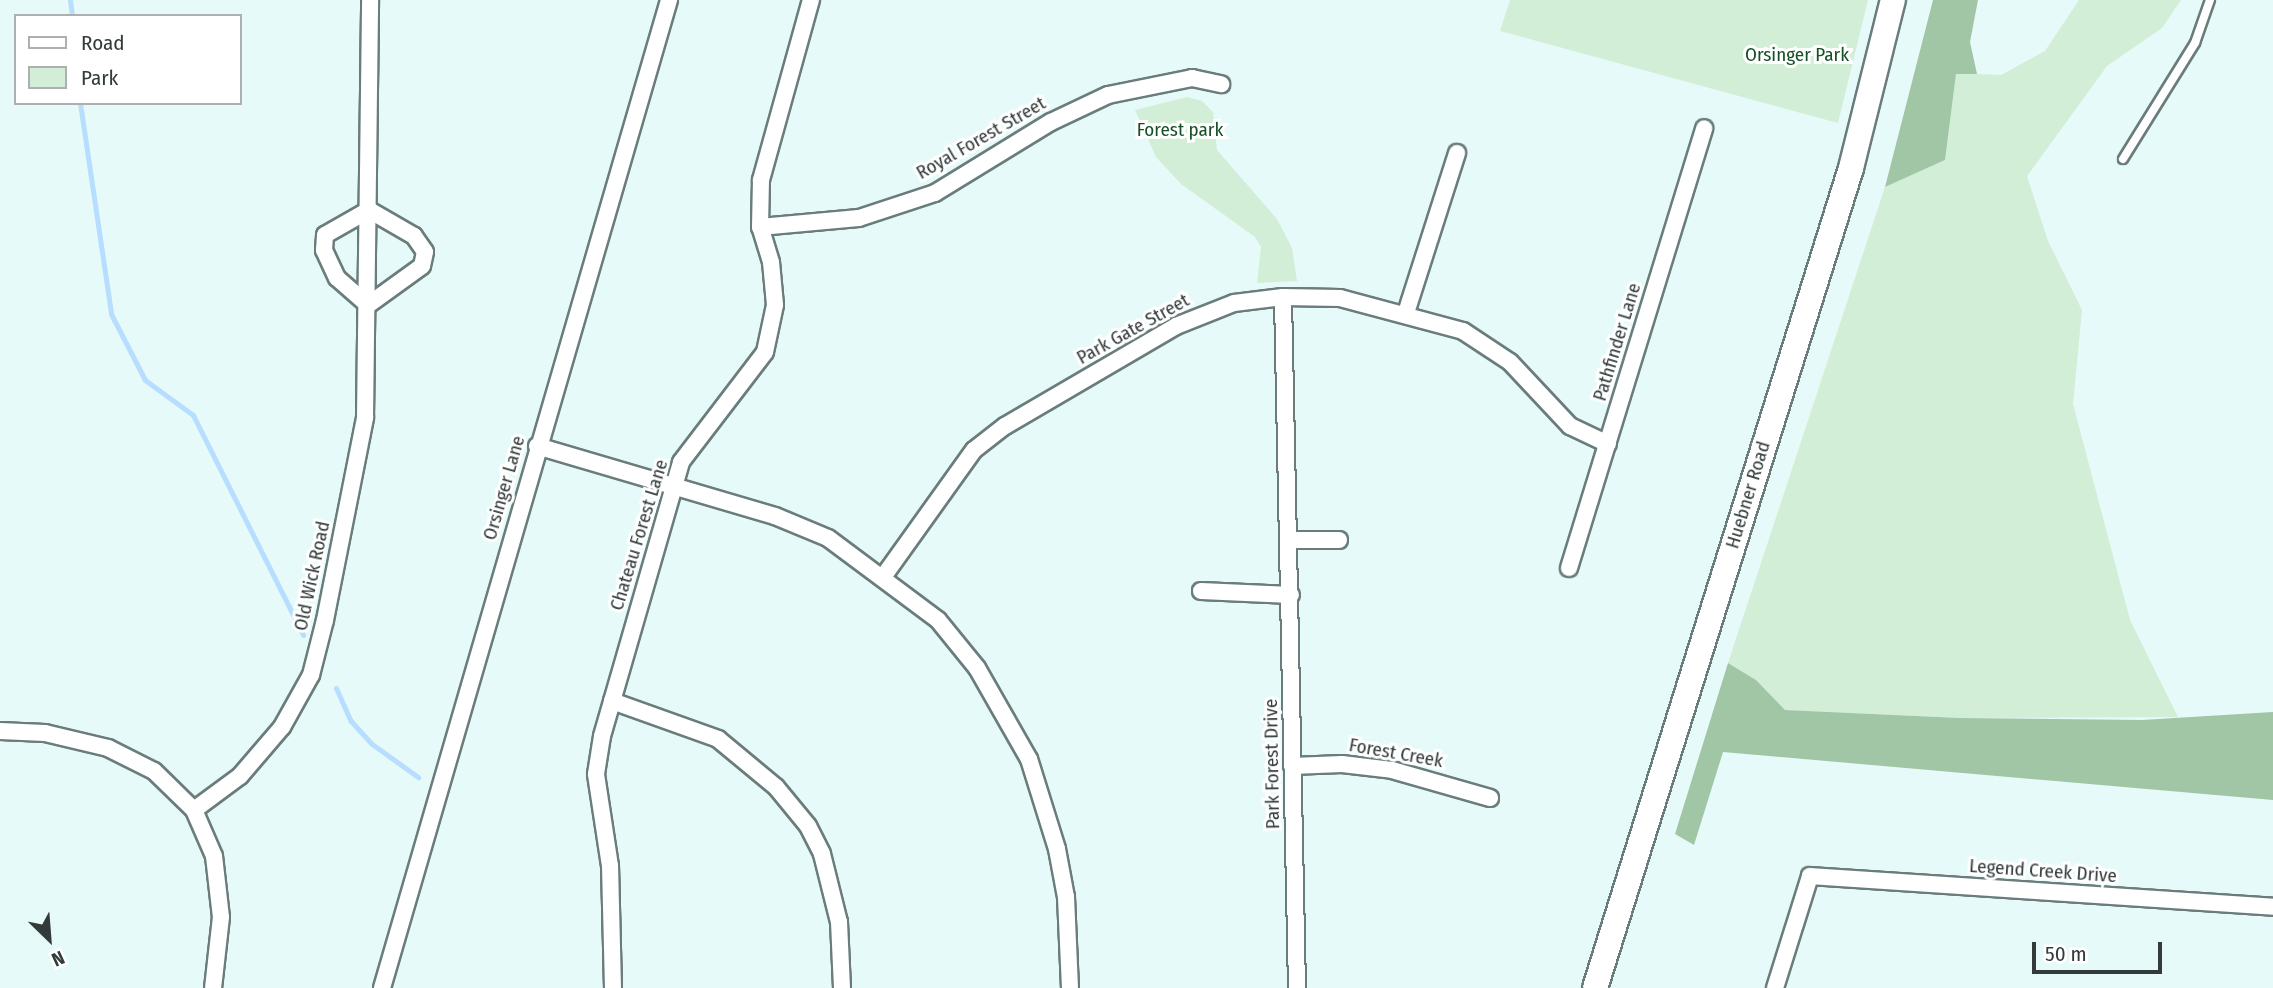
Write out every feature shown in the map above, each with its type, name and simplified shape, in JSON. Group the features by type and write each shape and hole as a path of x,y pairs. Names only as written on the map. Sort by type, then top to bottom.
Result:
{"main road":[{"name":"Huebner Road","path":"1595,988 1850,168 1893,0"}],"street":[{"name":"Old Wick Road","path":"194,810 240,776 269,746 311,675 365,418 370,0"},
{"name":"Orsinger Lane","path":"382,988 537,446 669,0"},
{"name":"Chateau Forest Lane","path":"613,988 610,866 596,774 612,701 681,462 765,352 775,305 775,283 760,227 761,180 811,0"},
{"name":"Royal Forest Street","path":"760,227 859,218 935,193 1051,122 1108,95 1192,78 1221,84"},
{"name":"Pathfinder Lane","path":"1569,568 1703,128"},
{"path":"1406,313 1457,153"},
{"path":"369,210 414,236 425,252 422,267 368,305 337,278 324,250 326,235 339,223 369,210"},
{"name":"Park Gate Street","path":"883,577 974,450 1004,426 1202,314 1234,303 1283,297 1340,298 1406,313 1488,344 1570,426 1608,444"},
{"name":"Park Forest Drive","path":"1283,297 1297,988"},
{"path":"537,446 775,516 828,538 883,577 954,637 1001,706 1029,759 1064,885 1070,988"},
{"path":"1289,540 1339,540"},
{"path":"1201,591 1291,594"},
{"path":"612,701 718,739 740,753 784,796 822,853 839,922 842,988"},
{"path":"0,731 45,733 108,748 154,771 194,810 214,856 220,905 220,948 213,988"},
{"name":"Forest Creek","path":"1292,766 1342,764 1392,770 1490,798"},
{"name":"Legend Creek Drive","path":"1775,988 1810,876 2273,907"}],"lane":[{"path":"2123,159 2195,43 2210,0"}],"green space":[{"name":"Orsinger Park","path":"1510,0 1868,0 1838,123 1500,31"},
{"path":"1933,0 1978,0 1970,42 1977,74 1956,74 1945,160 1885,187"},
{"path":"2079,0 2181,0 2162,28 2107,66 2027,176 2048,241 2082,310 2073,404 2130,620 2178,717 1959,718 1785,710 1756,680 1728,663 1885,187 1945,160 1956,73 2001,75 2045,51"},
{"name":"Forest park","path":"1187,97 1202,101 1213,112 1217,150 1277,219 1292,248 1297,281 1257,283 1261,247 1255,237 1181,184 1156,157 1135,110"},
{"path":"1728,663 1756,680 1785,710 1959,718 2142,720 2273,712 2273,800 1723,752 1694,845 1675,834"}],"waterway":[{"path":"70,0 72,14"},
{"path":"80,105 111,314 145,380 193,415 303,635"},
{"path":"336,688 351,721 372,744 418,777"}]}
